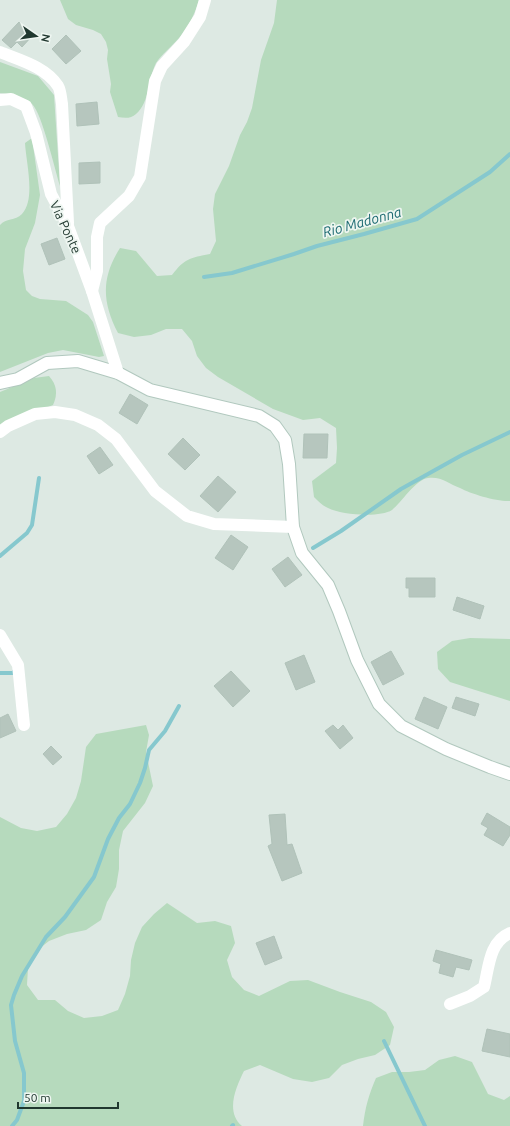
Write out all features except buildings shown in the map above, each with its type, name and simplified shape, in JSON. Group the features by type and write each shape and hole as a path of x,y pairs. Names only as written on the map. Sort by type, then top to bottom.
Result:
{"street":[{"path":"92,291 96,271 100,223 129,196 140,177 155,81 162,66 184,42 200,17 205,0"},
{"path":"0,52 47,73 59,87 62,104 68,226"},
{"name":"Via Ponte","path":"0,100 11,99 26,106 36,133 51,194 68,226 92,291 118,373"},
{"path":"0,383 18,379 47,364 78,361 118,373 150,390 259,416 274,426 285,440 289,464 293,527 302,553 328,585 357,660 379,704 402,726 446,748 510,774"},
{"path":"0,432 8,426 35,414 55,412 75,415 98,425 116,439 155,491 188,516 214,524 293,527"},
{"path":"0,635 18,664 24,725"},
{"path":"450,1004 470,996 484,987 491,954 502,937 510,933"}],"green space":[{"path":"60,0 199,0 189,25 156,63 141,109 134,116 125,118 118,117 110,92 111,84 106,42 101,34 76,25 68,19"},
{"path":"277,0 510,0 510,501 492,499 477,495 441,479 428,478 418,483 392,510 386,512 369,515 349,514 332,510 323,505 314,497 312,481 336,463 336,428 320,418 303,420 273,409 218,377 206,368 197,356 192,341 182,329 166,329 151,335 134,337 118,333 109,311 106,290 109,270 120,248 136,251 157,276 172,275 184,262 210,254 216,241 213,209 215,194 229,166 240,135 252,108 261,60 274,23"},
{"path":"0,62 38,76 54,95 60,186 48,142 36,109 25,99 0,93"},
{"path":"32,138 40,195 35,223 25,249 23,271 26,290 32,296 40,299 66,301 88,315 93,322 104,356 99,357 63,350 48,353 0,372 0,225 5,221 16,218 22,214 29,199 29,180 25,143"},
{"path":"49,376 54,383 56,390 56,397 53,405 0,427 0,392 34,378"},
{"path":"470,638 510,639 510,701 450,682 438,669 437,652 452,641"},
{"path":"146,725 149,735 146,752 153,786 145,803 123,831 119,850 119,869 116,887 107,902 101,920 86,930 67,934 49,941 35,952 28,968 27,985 38,1000 55,1000 68,1011 84,1018 102,1016 118,1010 125,994 130,976 131,960 135,943 142,927 167,903 197,923 215,921 231,926 235,943 227,960 232,977 244,990 259,996 290,981 308,980 371,1002 386,1012 394,1027 390,1045 375,1055 342,1065 329,1078 312,1082 293,1079 260,1065 244,1071 235,1092 233,1107 234,1114 242,1126 0,1126 0,817 21,828 37,831 56,827 67,814 76,798 81,781 86,747 96,734"},
{"path":"455,1056 472,1062 488,1094 504,1100 510,1096 510,1126 363,1126 368,1101 376,1078 392,1072 425,1070 439,1060"}],"waterway":[{"name":"Rio Madonna","path":"204,277 232,273 317,246 417,219 490,172 510,154"},
{"path":"313,548 341,531 401,489 462,455 510,432"},
{"path":"0,556 27,533 32,525 39,478"},
{"path":"0,673 13,673 15,670"},
{"path":"12,1126 17,1120 24,1101 24,1073 15,1041 11,1005 14,995 22,976 46,937 65,917 94,877 108,839 119,818 130,804 140,783 149,750 165,731 179,706"},
{"path":"384,1041 425,1126"}]}
